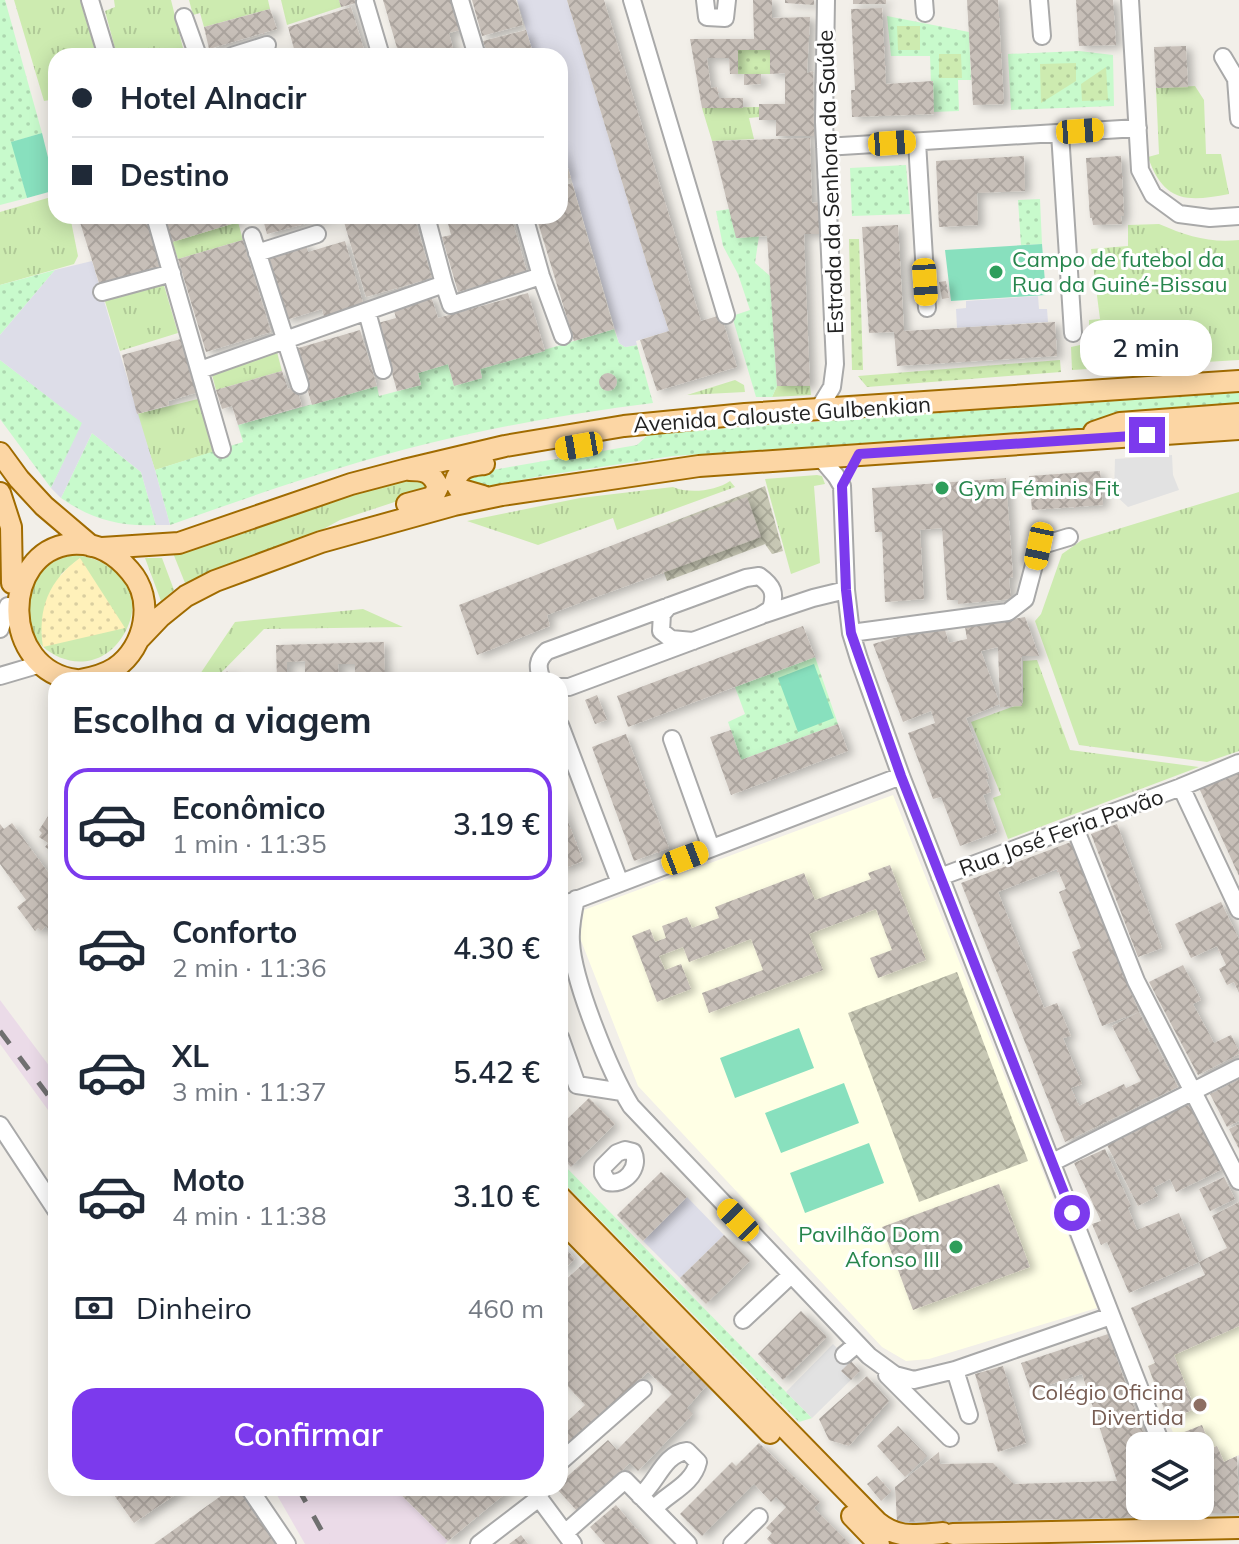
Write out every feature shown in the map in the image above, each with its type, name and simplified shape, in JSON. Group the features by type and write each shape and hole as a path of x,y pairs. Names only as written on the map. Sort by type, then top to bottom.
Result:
{"main road":[{"name":"Avenida Calouste Gulbenkian","path":"96,547 179,543 351,484 404,470 505,446 624,426 1239,381"},
{"path":"1072,440 1120,423 1239,414"},
{"path":"502,495 466,493 455,482 458,472 465,467 607,441 624,426"},
{"name":"Avenida Calouste Gulbenkian","path":"134,647 160,617 186,596 215,581 321,542 502,495 699,466 1239,429"},
{"path":"0,453 44,506 96,547 120,559 135,576 143,596 145,618 123,672"},
{"path":"321,542 346,521 433,497 438,487 434,476 427,471 404,470"},
{"path":"0,493 11,527 9,625 15,643 34,666 49,672"},
{"path":"10,597 23,568 39,554 59,545 80,543 96,547"},
{"path":"107,672 134,647"},
{"path":"568,1205 883,1528 890,1533 908,1536 955,1537"},
{"path":"568,1227 879,1544"},
{"path":"921,1544 933,1536 1013,1540 1121,1536 1155,1529 1239,1528"}],"street":[{"path":"90,0 105,48"},
{"path":"460,0 475,48"},
{"path":"632,0 726,315"},
{"path":"705,0 707,17 725,18 727,0"},
{"name":"Estrada da Senhora da Saúde","path":"826,0 825,147 835,364"},
{"path":"1039,0 1042,36"},
{"path":"1130,0 1140,170 1153,195 1179,214 1210,218 1239,216"},
{"path":"365,2 379,48"},
{"path":"184,17 195,48"},
{"path":"257,48 267,45"},
{"path":"1223,57 1236,79 1239,119"},
{"path":"825,147 1138,128"},
{"path":"1060,133 1073,333"},
{"path":"917,142 927,308"},
{"path":"157,224 222,449"},
{"path":"428,224 451,305 541,276"},
{"path":"526,224 563,336"},
{"path":"257,253 317,234"},
{"path":"252,236 300,385"},
{"path":"102,292 172,273"},
{"path":"200,370 444,284"},
{"path":"367,312 383,370"},
{"path":"835,364 844,393 857,408"},
{"path":"818,410 832,387 835,364"},
{"path":"842,486 859,454"},
{"path":"820,457 842,486 851,633 901,776 1157,1432"},
{"path":"851,633 1008,612 1025,599 1039,546 1069,537"},
{"path":"539,672 539,658 547,651 746,578 759,576 771,584 775,596 771,609 760,616"},
{"path":"568,686 760,616 846,590"},
{"path":"0,629 10,597"},
{"path":"669,606 662,614 661,631 671,639 698,641"},
{"path":"635,619 645,620 658,635 656,646 645,660"},
{"path":"0,676 34,666"},
{"path":"672,739 711,848"},
{"path":"568,746 620,883"},
{"name":"Rua José Feria Pavão","path":"940,877 1239,763"},
{"path":"568,902 901,776"},
{"path":"1181,787 1239,910"},
{"path":"1075,828 1136,981 1239,1181"},
{"path":"576,899 568,941 578,977 622,1092 654,1132 791,1275 851,1349 869,1356 895,1375 914,1380 955,1370 1111,1316"},
{"path":"568,1060 577,1085 622,1092"},
{"path":"1053,1162 1239,1068"},
{"path":"0,1125 48,1198"},
{"path":"633,1152 654,1132"},
{"path":"743,1320 791,1275"},
{"path":"869,1356 950,1438"},
{"path":"955,1370 969,1415"},
{"path":"916,1403 919,1388 929,1377"},
{"path":"568,1455 643,1389"},
{"path":"640,1496 677,1453 687,1451 698,1462 696,1469 673,1496 661,1500 654,1509"},
{"path":"542,1496 569,1539 625,1480 688,1544"},
{"path":"254,1496 287,1544"},
{"path":"479,1544 536,1496"},
{"path":"732,1544 759,1517"},
{"path":"1155,1529 1174,1520"},
{"path":"1191,1520 1196,1528"}],"shaded area":[{"path":"517,0 567,0 669,331 636,341 637,345 625,347 619,343 568,168 568,48 532,48"},
{"path":"92,261 170,525 156,525 141,472 92,433 61,498 51,488 82,423 0,360 0,335 55,270"},
{"path":"1038,296 1039,309 1047,309 1048,322 957,328 956,309 966,308 966,301"},
{"path":"1172,455 1173,475 1179,490 1128,507 1114,494 1115,459"},
{"path":"765,486 783,551 772,554 765,544 667,581 649,531"},
{"path":"893,795 1097,1308 929,1359 906,1361 882,1347 638,1086 580,938 584,910"},
{"path":"957,972 1028,1161 919,1202 848,1013"},
{"path":"0,1000 48,1064 48,1110 0,1044"},
{"path":"687,1197 724,1235 680,1278 643,1241"},
{"name":"Colégio Oficina Divertida","path":"1239,1326 1239,1455 1224,1462 1214,1455 1214,1432 1173,1432 1148,1366"},
{"path":"833,1344 860,1371 812,1418 786,1392"},
{"path":"278,1496 402,1496 448,1541 445,1544 305,1544"}],"green space":[{"path":"0,0 5,0 42,133 12,142 27,198 0,205"},
{"path":"14,0 80,0 95,48 48,48 48,100 44,101"},
{"path":"114,0 171,0 183,48 115,48 105,11 115,7"},
{"path":"189,0 268,0 270,9 204,27 200,13 193,15"},
{"path":"281,0 339,0 341,7 287,25"},
{"path":"887,16 969,32 971,80 958,80 959,111 932,112 930,56 891,56"},
{"path":"897,26 920,26 920,50 898,50"},
{"path":"738,50 770,50 770,74 738,74"},
{"path":"1079,51 1113,55 1114,106 1011,110 1008,54"},
{"path":"939,54 961,54 962,78 939,78"},
{"path":"1076,63 1076,81 1041,103 1040,64"},
{"path":"1106,67 1108,100 1082,101 1081,84"},
{"path":"1195,86 1204,100 1206,154 1221,154 1229,194 1201,198 1179,196 1162,183 1148,157 1159,154 1156,88"},
{"path":"759,107 759,117 749,118 754,139 712,141 702,108"},
{"path":"42,133 48,157 48,192 27,198 11,142"},
{"path":"906,165 910,214 852,216 850,168"},
{"path":"48,198 48,224 72,224 78,256 74,264 0,285 0,212"},
{"path":"1040,199 1042,244 1021,245 1018,200"},
{"path":"730,209 737,238 759,236 755,263 770,276 777,386 772,397 756,397 732,316 750,310 738,274 723,246 716,211"},
{"path":"231,224 239,224 243,240 178,259 172,242"},
{"path":"1159,224 1198,238 1239,240 1239,360 1072,370 1071,347 1089,343 1089,320 1100,319 1091,249 1128,246 1128,225"},
{"path":"849,239 859,239 863,370 852,370"},
{"name":"Campo de futebol da Rua da Guiné-Bissau","path":"1042,244 1046,295 951,301 945,250"},
{"path":"55,270 0,335 0,285"},
{"path":"163,282 178,333 120,351 104,298"},
{"path":"614,329 619,343 625,347 637,345 653,403 535,421 419,446 300,480 170,525 155,470 243,442 238,425 377,386 379,396 421,385 418,373 448,364 454,385 482,378 480,369"},
{"path":"277,352 282,371 216,390 211,371"},
{"path":"0,360 83,423 51,488 0,419"},
{"path":"1060,360 1061,372 867,387 858,376"},
{"path":"735,380 744,385 745,392 687,395"},
{"path":"777,386 810,386 811,395 772,397"},
{"path":"1239,391 1239,409 1109,417 1085,428 673,456 481,488 465,481 481,472 637,445 649,434"},
{"path":"198,399 213,452 155,470 137,414"},
{"path":"92,433 141,472 156,525 130,525 106,520 61,498"},
{"path":"822,476 825,484 814,486 820,563 791,574 765,479"},
{"path":"412,478 421,479 426,485 425,492 340,520 318,532 185,583 173,553 201,547 311,507"},
{"path":"730,481 735,487 617,530 613,518 538,545 467,521 580,498 673,487 702,490"},
{"path":"1239,492 1239,751 1207,762 1079,745 1035,621 1041,614 1062,554 1082,540"},
{"path":"71,555 101,562 113,569 123,579 132,604 131,619 124,634 108,652 90,660 71,661 53,654 38,641 28,625 26,605 33,583 53,562","holes":["80,558 41,634 61,574"]},
{"path":"145,558 162,558 174,590 161,601"},
{"path":"363,609 403,627 264,629 222,672 201,672 235,622"},
{"path":"815,657 838,724 741,760 728,722 745,714 735,687"},
{"path":"1037,660 1070,750 1199,767 1008,839 993,798 1001,795 971,722 1023,703 1023,661"},
{"path":"814,664 834,718 798,732 778,678"},
{"path":"799,1028 814,1068 735,1098 720,1058"},
{"path":"844,1083 859,1123 781,1153 765,1113"},
{"path":"869,1143 884,1183 805,1213 790,1173"},
{"path":"568,1169 812,1418 799,1422 568,1187"}],"sand":[{"path":"80,558 125,628 43,647 42,620 48,596 60,576"}],"building":[{"path":"339,0 364,0 364,1 341,7"},
{"path":"383,0 451,0 460,30 449,33 453,48 397,48"},
{"path":"472,0 516,0 523,25 482,36"},
{"path":"567,0 604,0 701,321 721,315 737,367 657,391 640,340 669,331"},
{"path":"753,0 772,0 772,18 810,17 807,73 813,71 814,136 776,136 776,120 759,120 759,104 785,104 785,73 770,74 770,50 738,50 738,74 730,74 729,58 707,58 711,88 717,87 719,98 743,98 743,108 702,108 690,39 754,39"},
{"path":"785,0 814,0 814,5 785,3"},
{"path":"853,0 886,0 886,4 853,4"},
{"path":"967,0 998,0 1004,104 973,105"},
{"path":"1076,0 1113,0 1116,45 1079,46"},
{"path":"351,7 364,48 294,48 288,27"},
{"path":"882,8 886,84 933,81 934,114 852,117 851,90 855,90 851,9"},
{"path":"270,9 277,29 209,48 204,27"},
{"path":"526,30 532,48 485,48 483,41"},
{"path":"1186,46 1188,87 1156,88 1154,47"},
{"path":"744,74 761,74 761,84 744,85"},
{"path":"810,138 812,203 820,202 821,234 804,234 810,386 777,386 767,236 736,238 712,141"},
{"path":"1024,156 1025,191 977,193 978,225 939,227 936,161"},
{"path":"1121,156 1122,224 1093,225 1086,158"},
{"path":"572,183 614,329 574,341 538,224 568,224 568,184"},
{"path":"81,224 148,224 161,267 100,286"},
{"path":"166,224 231,224 172,242"},
{"path":"264,224 305,224 267,234"},
{"path":"345,224 416,224 432,278 366,297"},
{"path":"448,224 513,224 527,272 458,292 442,237 451,235"},
{"path":"898,225 904,331 1055,322 1057,356 897,366 894,332 869,333 862,227"},
{"path":"243,240 271,332 206,352 178,259"},
{"path":"345,241 364,306 324,317 322,309 286,320 267,255 306,243 308,252"},
{"path":"946,281 949,298 942,299 939,282"},
{"path":"528,293 545,351 480,369 482,378 454,386 448,364 418,373 421,385 397,391 378,323 396,318 393,307 431,296 438,318"},
{"path":"360,330 377,386 312,405 295,349"},
{"path":"181,339 196,393 137,414 122,355"},
{"path":"282,371 288,389 296,386 302,406 238,425 232,406 222,409 216,390"},
{"path":"608,373 617,382 608,391 599,382"},
{"path":"1100,471 1103,505 1032,510 1029,476"},
{"path":"1006,478 1013,577 1009,578 1011,599 958,604 958,600 947,600 942,528 920,530 924,599 885,602 882,532 875,532 872,488"},
{"path":"747,497 761,537 547,615 550,626 477,655 459,605 649,531"},
{"path":"1025,617 1039,656 1021,656 1022,706 1000,707 1000,704 966,718 989,779 986,779 991,792 983,795 997,832 960,846 941,797 933,799 908,733 935,723 931,711 903,722 873,644 901,636 945,630 949,643 967,639 965,627","holes":["998,647 1000,704 981,651"]},
{"path":"803,626 815,657 628,727 617,696"},
{"path":"384,642 385,672 355,672 355,664 338,664 338,672 305,672 305,661 287,662 287,672 277,672 276,645"},
{"path":"597,695 607,720 595,724 585,700"},
{"path":"838,724 848,751 731,795 710,737 731,730 741,760"},
{"path":"626,734 669,848 634,861 592,747"},
{"path":"1239,770 1239,876 1199,788"},
{"path":"48,816 48,843 39,837 42,833 39,830"},
{"path":"568,822 583,861 568,867"},
{"path":"12,823 48,872 48,929 46,926 41,931 38,928 35,931 17,907 26,900 0,864 0,824 4,829"},
{"path":"1117,824 1162,948 1138,957 1091,834"},
{"path":"1071,842 1139,1012 1178,1087 1065,1142 961,883","holes":["1057,869 1066,889 1059,892 1081,948 1072,952 1102,1026 1139,1012 1112,1026 1141,1081 1126,1088 1124,1084 1079,1106 1071,1088 1082,1084 1063,1038 1071,1036 1057,1003 1044,1008 998,892"]},
{"path":"890,865 926,960 878,978 870,958 892,950 876,909 809,934 823,970 709,1013 702,993 763,970 751,939 689,962 683,947 659,956 665,970 681,964 691,989 657,1002 632,936 650,929 655,942 666,938 662,926 687,917 692,928 719,918 715,907 804,873 815,900 871,879 868,873"},
{"path":"1221,902 1239,939 1239,993 1234,982 1227,985 1219,969 1226,965 1217,946 1191,958 1175,924"},
{"path":"1183,965 1201,1000 1193,1004 1214,1043 1231,1035 1239,1051 1239,1054 1198,1075 1149,982"},
{"path":"1239,1079 1239,1121 1227,1127 1210,1094"},
{"path":"589,1098 615,1124 571,1167 568,1164 568,1118"},
{"path":"1189,1104 1223,1169 1176,1192 1170,1179 1153,1188 1158,1196 1138,1206 1107,1145"},
{"path":"1239,1124 1239,1149 1229,1129"},
{"path":"1105,1149 1131,1206 1128,1208 1137,1230 1179,1213 1199,1262 1129,1293 1107,1242 1101,1245 1092,1224 1101,1221 1074,1163"},
{"path":"661,1172 687,1197 643,1241 617,1215"},
{"path":"1224,1177 1235,1199 1210,1211 1199,1189"},
{"name":"Pavilhão Dom Afonso III","path":"999,1184 1030,1267 913,1310 882,1227"},
{"path":"1239,1202 1239,1326 1174,1355 1195,1409 1168,1420 1148,1366 1155,1363 1131,1308 1205,1275 1199,1262 1227,1248 1212,1216"},
{"path":"724,1235 750,1261 706,1304 680,1278"},
{"path":"568,1251 575,1259 568,1266"},
{"path":"586,1261 670,1351 707,1385 687,1408 693,1414 638,1471 630,1463 577,1511 563,1496 568,1496 568,1476 608,1440 617,1450 672,1394 648,1372 568,1443 568,1421 585,1405 568,1387 568,1278"},
{"path":"801,1311 827,1337 783,1380 758,1354"},
{"path":"1108,1334 1143,1432 1126,1432 1126,1518 897,1522 895,1487 939,1452 940,1464 993,1463 1014,1484 1117,1481 1082,1374 1031,1391 1021,1363"},
{"path":"851,1361 860,1371 851,1380 841,1371"},
{"path":"1003,1366 1026,1443 998,1452 975,1374"},
{"path":"867,1376 889,1401 849,1446 829,1440 819,1419"},
{"path":"1202,1425 1205,1432 1184,1432"},
{"path":"898,1426 927,1456 905,1477 877,1446"},
{"path":"759,1443 820,1502 814,1508 850,1544 772,1544 767,1539 772,1533 766,1528 786,1507 776,1497 771,1502 754,1484 702,1536 680,1514 732,1462 736,1466"},
{"path":"1217,1446 1224,1462 1237,1456 1239,1513 1214,1513 1214,1447"},
{"path":"877,1476 891,1492 881,1501 867,1484"},
{"path":"115,1496 173,1496 134,1523"},
{"path":"221,1496 244,1496 279,1544 154,1544"},
{"path":"402,1496 502,1496 448,1541"},
{"path":"616,1505 649,1544 605,1544 590,1527"},
{"path":"521,1535 528,1544 509,1544"}],"railway":[{"path":"0,1031 48,1095"},
{"path":"302,1496 329,1544"}],"place":[{"name":"Campo de futebol da Rua da Guiné-Bissau","path":"996,272"},
{"name":"Gym Féminis Fit","path":"942,488"},
{"name":"Pavilhão Dom Afonso III","path":"956,1247"},
{"name":"Colégio Oficina Divertida","path":"1200,1405"}],"route":[{"path":"1072,1213 901,776 859,659 851,633 846,590 842,486 859,454 1147,435"}]}
